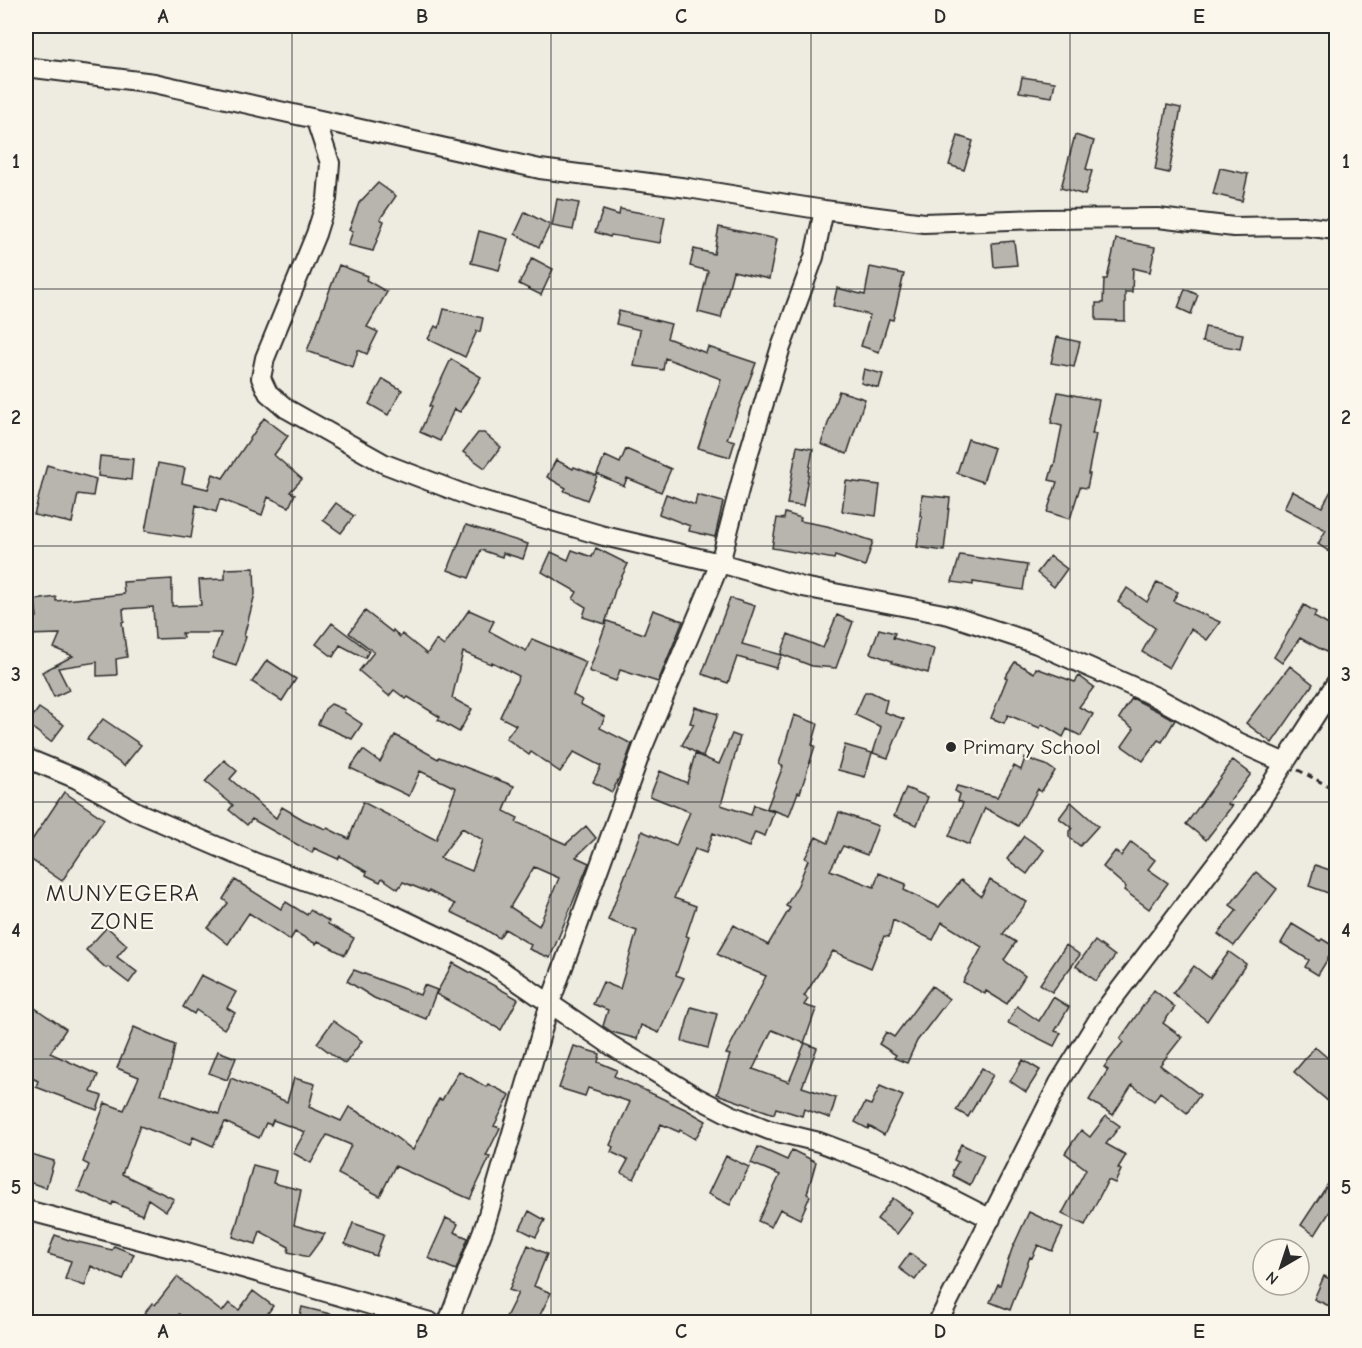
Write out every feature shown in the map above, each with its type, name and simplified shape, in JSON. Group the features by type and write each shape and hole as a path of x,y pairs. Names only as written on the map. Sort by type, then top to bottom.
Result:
{"street":[{"path":"26,67 154,83 316,121 540,169 924,223 1158,218 1234,227 1303,226 1336,230"},
{"path":"316,121 330,163 327,200 316,234 265,358 261,378 268,393 287,409 385,464 463,493 604,536 720,563 803,587 950,615 1037,645 1154,696 1238,742 1285,763"},
{"path":"448,1323 484,1225 550,1003 642,749 720,563 747,459 780,350 814,258 824,210"},
{"path":"938,1323 1059,1083 1103,1012 1245,825 1336,683"},
{"path":"26,758 77,779 137,812 246,858 377,908 485,960 612,1046 730,1116 769,1130 819,1142 901,1173 991,1219"},
{"path":"26,1210 183,1251 430,1323"}],"path":[{"path":"1285,763 1336,790"}],"building":[{"path":"1022,77 1055,82 1052,97 1019,92"},
{"path":"1167,105 1181,108 1169,173 1155,170"},
{"path":"1075,135 1094,141 1086,169 1092,171 1085,195 1061,188"},
{"path":"958,136 973,141 964,170 949,165"},
{"path":"1220,168 1248,174 1242,201 1213,194"},
{"path":"378,183 396,196 380,219 384,221 373,251 348,245 353,231 349,230 359,203"},
{"path":"557,199 579,203 573,230 552,226"},
{"path":"620,209 665,217 660,243 611,235 610,237 595,232 603,210 619,215"},
{"path":"525,212 550,225 539,247 515,234"},
{"path":"719,227 777,239 769,279 733,271 721,318 698,312 708,271 690,266 694,249 714,254"},
{"path":"479,231 508,239 499,270 471,263"},
{"path":"1116,239 1155,247 1150,272 1133,268 1132,292 1125,292 1125,321 1096,320 1096,303 1103,303 1104,279 1107,279"},
{"path":"1014,241 1017,265 994,267 992,243"},
{"path":"532,258 553,269 541,295 519,284"},
{"path":"339,265 368,276 366,280 387,292 367,327 378,332 367,354 358,350 353,367 307,351"},
{"path":"870,267 904,274 893,320 889,319 879,352 861,346 870,315 833,306 837,288 865,295"},
{"path":"1185,289 1198,295 1191,314 1178,308"},
{"path":"444,309 483,318 480,332 477,331 465,357 428,339 435,326 439,328"},
{"path":"619,311 671,324 667,338 706,353 708,347 756,363 727,439 735,441 730,457 698,448 721,379 665,358 663,370 634,366 640,330 616,324"},
{"path":"1205,327 1243,334 1240,349 1202,342"},
{"path":"1057,337 1080,342 1074,367 1051,363"},
{"path":"451,359 481,377 460,412 454,409 440,441 420,432 431,407 429,406"},
{"path":"864,369 883,374 879,388 861,383"},
{"path":"383,379 402,390 388,415 369,404"},
{"path":"839,391 865,399 847,454 821,444"},
{"path":"1058,392 1099,400 1092,434 1096,434 1087,488 1080,487 1070,519 1047,512 1057,482 1049,480 1062,426 1051,423"},
{"path":"264,418 288,436 274,455 302,479 290,492 295,494 289,507 268,497 262,515 220,499 216,512 196,505 191,538 145,531 158,463 185,468 182,483 208,489 213,474 223,478"},
{"path":"478,433 484,433 501,447 485,468 463,452"},
{"path":"968,439 994,448 983,482 957,473"},
{"path":"797,446 813,449 803,506 787,504"},
{"path":"626,449 671,469 661,492 627,478 624,486 597,474 605,456 620,463"},
{"path":"100,456 133,459 131,480 98,476"},
{"path":"556,460 573,469 574,467 597,476 587,500 564,491 566,488 547,477"},
{"path":"47,465 96,479 93,496 78,494 72,523 34,515"},
{"path":"846,481 880,485 876,516 842,511"},
{"path":"1336,482 1336,556 1318,544 1326,530 1284,508 1292,491 1322,507"},
{"path":"666,494 695,505 697,495 723,502 715,537 689,531 690,526 659,514"},
{"path":"922,495 950,498 944,551 917,547 922,516 920,516"},
{"path":"336,503 354,516 341,533 323,520"},
{"path":"785,513 801,518 800,521 827,526 873,541 865,566 835,556 834,559 772,548 777,518 784,519"},
{"path":"466,525 528,544 523,559 503,553 502,557 481,550 469,578 448,570"},
{"path":"596,548 628,564 615,590 605,624 583,617 586,607 573,599 577,592 542,572 551,552 568,560 572,550 592,557"},
{"path":"960,555 1027,565 1023,590 973,582 973,585 952,582"},
{"path":"1050,556 1067,569 1054,587 1037,573"},
{"path":"254,568 255,594 244,636 246,637 236,666 212,658 221,633 182,633 183,638 155,639 153,607 123,609 124,621 122,622 127,657 116,659 117,675 97,676 97,662 58,668 69,690 54,697 42,672 73,656 54,648 60,634 26,635 26,617 37,617 35,600 56,597 56,601 124,594 123,582 172,579 172,606 201,605 199,580 225,579 225,569"},
{"path":"1157,582 1178,592 1173,601 1220,622 1207,640 1191,629 1169,668 1142,652 1155,628 1118,602 1127,588 1147,602"},
{"path":"730,598 755,606 742,644 782,655 776,668 737,657 728,683 702,674"},
{"path":"1304,605 1316,612 1314,617 1336,629 1336,638 1328,653 1300,638 1282,663 1274,657"},
{"path":"469,610 494,621 489,631 526,651 532,639 586,662 573,695 582,700 580,704 605,717 600,728 632,744 612,792 593,782 601,766 574,752 560,772 531,752 529,755 506,738 516,725 500,717 519,676 492,662 491,664 463,652 452,698 472,709 459,732 438,720 440,717 408,697 406,699 394,690 389,696 359,671 374,652 349,633 365,611 400,637 402,634 427,654 436,640 444,646"},
{"path":"653,610 683,621 658,682 620,670 616,681 589,671 607,621 644,634"},
{"path":"837,615 853,622 836,668 812,666 781,654 788,634 823,648"},
{"path":"332,623 369,651 365,658 340,645 333,657 316,644"},
{"path":"879,629 895,633 893,638 934,649 928,673 892,663 892,661 870,653"},
{"path":"267,660 296,679 282,701 252,682"},
{"path":"1015,662 1034,673 1036,668 1075,682 1079,676 1094,687 1079,707 1093,714 1081,736 1067,729 1063,737 1042,724 1040,728 1008,715 1004,723 991,718 1007,678 1005,677"},
{"path":"1290,666 1313,684 1272,743 1246,723"},
{"path":"865,692 871,692 887,700 884,712 904,719 888,758 873,753 881,727 855,715"},
{"path":"1132,698 1175,720 1162,742 1158,740 1143,761 1122,746 1134,729 1119,718"},
{"path":"331,704 345,710 344,712 362,724 352,739 318,724 325,709"},
{"path":"695,707 718,714 703,757 682,745 694,724 690,723"},
{"path":"39,708 64,725 51,742 27,724"},
{"path":"794,715 818,724 812,745 815,746 800,793 798,792 789,816 767,808 783,766 779,764"},
{"path":"103,719 141,745 124,766 87,739"},
{"path":"732,734 740,737 721,805 751,815 754,805 774,812 765,836 755,832 749,847 713,833 706,853 695,849 674,898 696,906 686,936 689,937 676,975 684,978 659,1033 641,1025 637,1039 612,1032 603,1026 608,1010 593,1004 603,982 620,989 637,931 608,920 642,831 676,846 690,812 650,796 660,771 687,783 695,754 719,764"},
{"path":"395,735 438,759 439,757 514,786 504,811 518,818 516,822 566,844 586,826 596,838 576,857 589,863 550,958 529,949 531,945 505,929 499,938 451,912 455,904 429,891 403,882 398,889 382,878 380,882 366,875 367,872 340,856 338,859 314,848 312,853 252,819 247,825 229,810 233,805 205,782 224,760 237,771 230,779 276,818 282,807 304,820 349,839 363,802 436,840 456,788 420,771 409,796 350,768 363,750 380,762","holes":["462,828 483,840 472,871 440,858","534,867 559,878 539,926 510,907"]},
{"path":"845,745 872,753 865,777 838,770"},
{"path":"1025,758 1046,765 1055,771 1041,792 1038,789 1018,826 985,808 969,845 949,836 963,803 958,801 960,794 955,791 957,786 997,797 1014,766 1021,770"},
{"path":"1233,760 1251,774 1228,804 1232,806 1206,840 1186,824"},
{"path":"906,788 928,797 917,825 894,816"},
{"path":"64,792 104,819 62,881 26,856 26,849"},
{"path":"1071,802 1098,826 1080,846 1069,837 1069,831 1072,828 1059,818"},
{"path":"839,812 878,826 867,855 843,846 830,870 874,887 879,873 906,884 904,890 939,907 961,880 981,896 990,880 1027,902 1003,934 1016,942 1004,960 1025,976 1007,1004 986,991 985,994 963,982 982,947 942,922 933,940 893,920 889,937 884,936 871,968 833,951 804,996 808,999 804,1005 816,1009 804,1043 772,1030 753,1069 789,1082 805,1043 817,1048 802,1087 836,1098 830,1118 804,1109 802,1116 776,1108 774,1114 717,1094 730,1055 726,1054 766,976 737,965 717,954 734,925 768,945 790,908 786,906 798,885 808,860 805,858 816,837 828,843"},
{"path":"1024,836 1044,850 1027,874 1007,859"},
{"path":"1131,842 1155,860 1148,869 1168,883 1149,909 1124,890 1126,887 1103,867 1115,851 1121,856"},
{"path":"1315,865 1336,872 1336,896 1309,886"},
{"path":"1256,872 1277,889 1234,946 1218,934 1237,910 1230,905"},
{"path":"235,880 281,909 286,902 307,915 310,910 329,921 328,924 354,938 345,955 318,941 316,944 295,932 290,940 249,913 228,944 208,928 228,903 223,899"},
{"path":"1292,924 1335,947 1318,975 1305,967 1309,960 1281,943"},
{"path":"107,927 127,945 117,957 137,972 129,983 108,967 106,968 86,950"},
{"path":"1095,941 1115,956 1096,981 1076,966"},
{"path":"1066,945 1080,955 1052,992 1040,984"},
{"path":"1229,952 1246,964 1207,1021 1173,993 1194,966 1210,978"},
{"path":"453,963 518,999 501,1030 436,994"},
{"path":"354,970 420,995 424,985 437,990 426,1019 374,998 347,981"},
{"path":"201,975 236,992 227,1008 235,1013 224,1029 196,1010 194,1014 183,1007"},
{"path":"932,986 949,999 917,1041 907,1063 894,1058 896,1055 879,1044 886,1032 894,1037"},
{"path":"1154,990 1175,1007 1163,1023 1182,1037 1160,1065 1200,1095 1187,1113 1160,1092 1154,1101 1132,1085 1113,1115 1089,1100 1108,1070 1104,1067 1123,1042 1120,1039"},
{"path":"1053,997 1069,1007 1055,1031 1061,1033 1054,1046 1008,1023 1017,1006 1039,1021"},
{"path":"691,1007 717,1014 708,1048 682,1041"},
{"path":"35,1008 66,1029 50,1053 98,1075 91,1092 102,1096 97,1110 36,1087 38,1081 26,1075 26,1022"},
{"path":"333,1021 362,1041 345,1064 317,1043"},
{"path":"134,1027 175,1045 161,1094 219,1114 231,1078 287,1102 294,1078 315,1084 309,1107 341,1121 349,1107 371,1119 413,1150 433,1109 439,1099 442,1100 459,1071 486,1087 488,1084 510,1095 494,1126 500,1128 486,1156 490,1157 470,1199 395,1166 380,1196 338,1174 351,1145 327,1135 311,1163 293,1153 305,1132 273,1120 271,1125 266,1123 259,1138 225,1122 213,1146 193,1137 190,1145 140,1126 122,1174 174,1199 166,1211 148,1199 142,1215 113,1202 112,1205 78,1191 89,1165 83,1162 105,1103 124,1110 139,1077 117,1068"},
{"path":"574,1046 600,1054 598,1062 617,1070 614,1076 706,1121 695,1139 680,1130 679,1132 661,1124 634,1179 621,1173 628,1160 611,1152 613,1147 610,1145 630,1102 588,1088 585,1096 559,1088"},
{"path":"1315,1047 1336,1065 1336,1108 1294,1072"},
{"path":"218,1051 236,1058 227,1080 209,1073"},
{"path":"1023,1060 1040,1070 1026,1092 1010,1081"},
{"path":"982,1068 993,1075 968,1117 956,1110"},
{"path":"880,1086 903,1096 884,1135 869,1126 868,1129 855,1122 865,1103 871,1105"},
{"path":"1106,1116 1120,1126 1106,1144 1126,1155 1118,1168 1121,1170 1115,1183 1108,1180 1085,1225 1062,1214 1086,1169 1065,1153 1081,1130 1090,1137"},
{"path":"961,1144 984,1155 970,1185 953,1176 953,1170 958,1162 954,1160"},
{"path":"758,1147 787,1160 792,1150 816,1162 807,1194 810,1196 800,1219 780,1209 771,1227 758,1221 780,1175 751,1163"},
{"path":"28,1153 54,1161 46,1188 26,1181"},
{"path":"726,1156 749,1167 730,1205 708,1194"},
{"path":"253,1165 276,1171 273,1183 301,1190 294,1225 325,1234 308,1257 288,1252 289,1247 260,1231 256,1244 233,1237"},
{"path":"1336,1172 1336,1202 1315,1235 1301,1225"},
{"path":"893,1198 913,1213 897,1234 877,1219"},
{"path":"529,1211 545,1220 536,1237 520,1229"},
{"path":"1029,1212 1063,1228 1052,1251 1038,1245 1032,1258 1030,1257 1010,1310 990,1302 998,1284 1000,1285 1012,1249"},
{"path":"446,1218 458,1224 454,1232 468,1238 456,1270 428,1258"},
{"path":"353,1223 384,1234 376,1256 345,1244"},
{"path":"55,1235 112,1250 114,1246 134,1254 123,1280 91,1266 85,1286 65,1279 71,1261 48,1254"},
{"path":"528,1245 547,1254 534,1286 551,1293 536,1323 503,1323 518,1293 509,1290"},
{"path":"910,1253 926,1265 915,1280 899,1268"},
{"path":"1324,1276 1336,1282 1336,1309 1314,1299"},
{"path":"177,1277 222,1312 229,1303 239,1310 253,1291 273,1306 261,1323 190,1323 179,1314 173,1323 138,1323 152,1303 155,1305"},
{"path":"302,1307 343,1317 342,1323 298,1323"}],"place":[{"name":"Primary School","path":"951,747"}],"district":[{"name":"MUNYEGERA ZONE","path":"123,907"}]}
